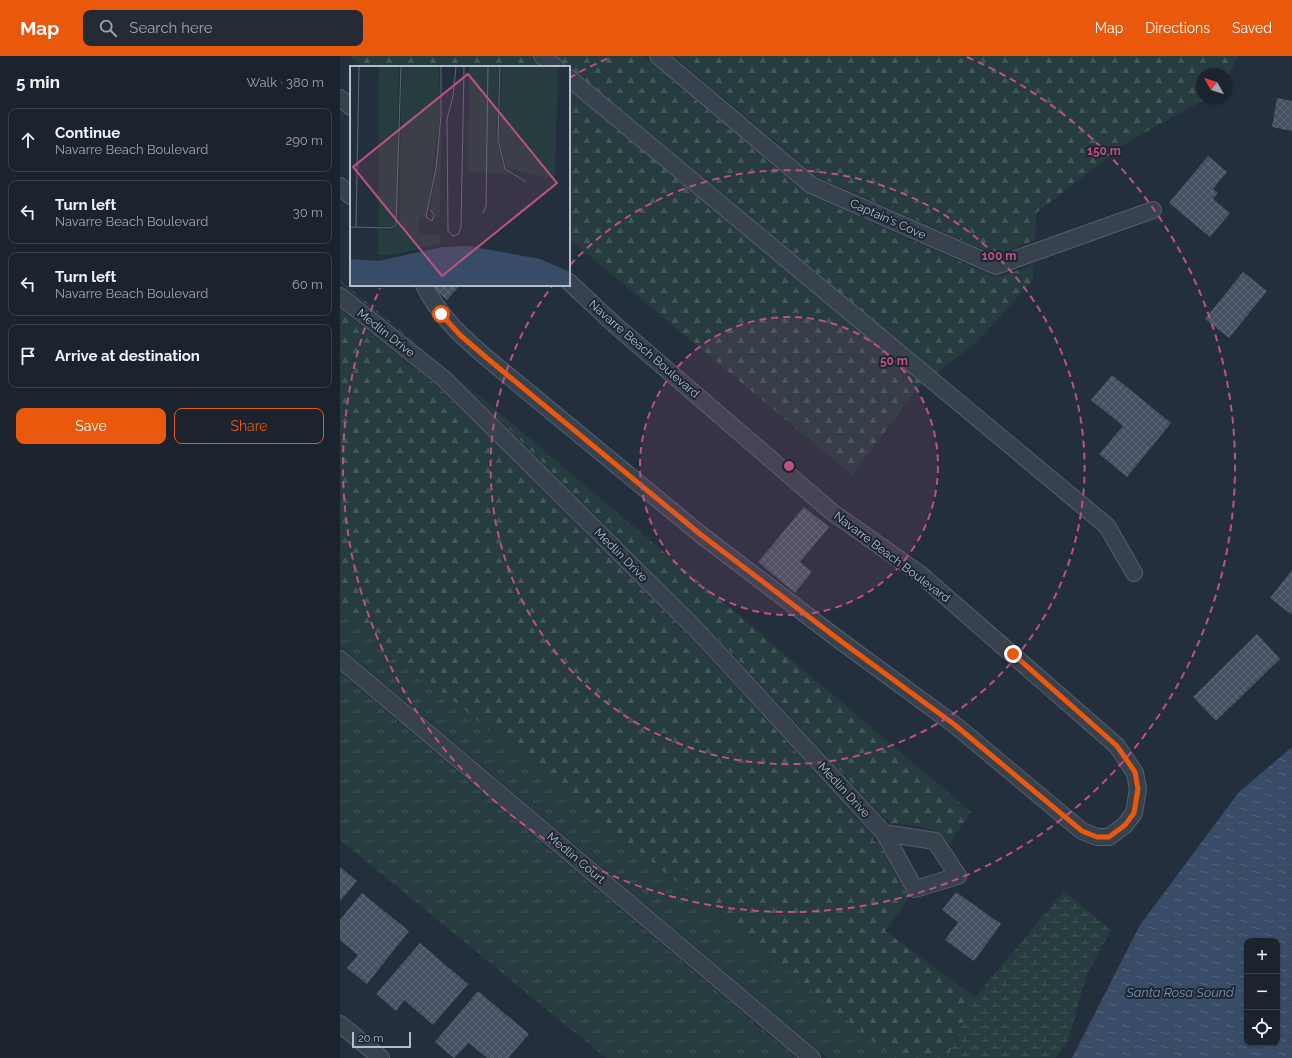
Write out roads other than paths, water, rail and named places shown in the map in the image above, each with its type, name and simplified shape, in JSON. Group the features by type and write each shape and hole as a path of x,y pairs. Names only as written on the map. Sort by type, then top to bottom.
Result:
{"street":[{"path":"542,56 555,66"},
{"name":"Captain's Cove","path":"658,56 811,185 996,266 1152,210"},
{"path":"570,79 1107,526 1134,573"},
{"path":"340,98 350,106"},
{"path":"340,186 350,195"},
{"name":"Navarre Beach Boulevard","path":"425,286 441,314 460,335 488,359 700,534 831,634 955,725 1082,831 1097,837 1109,837 1125,825 1134,813 1138,789 1135,772 1117,746 920,574 821,502 615,325 570,283"},
{"name":"Medlin Drive","path":"340,296 443,378 695,628 884,833 916,889 958,876 935,841 884,833"},
{"name":"Medlin Court","path":"340,659 812,1058"},
{"path":"340,1024 380,1058"}],"water":[{"name":"Santa Rosa Sound","path":"1292,747 1292,1058 1072,1058 1140,925 1239,792"}]}
